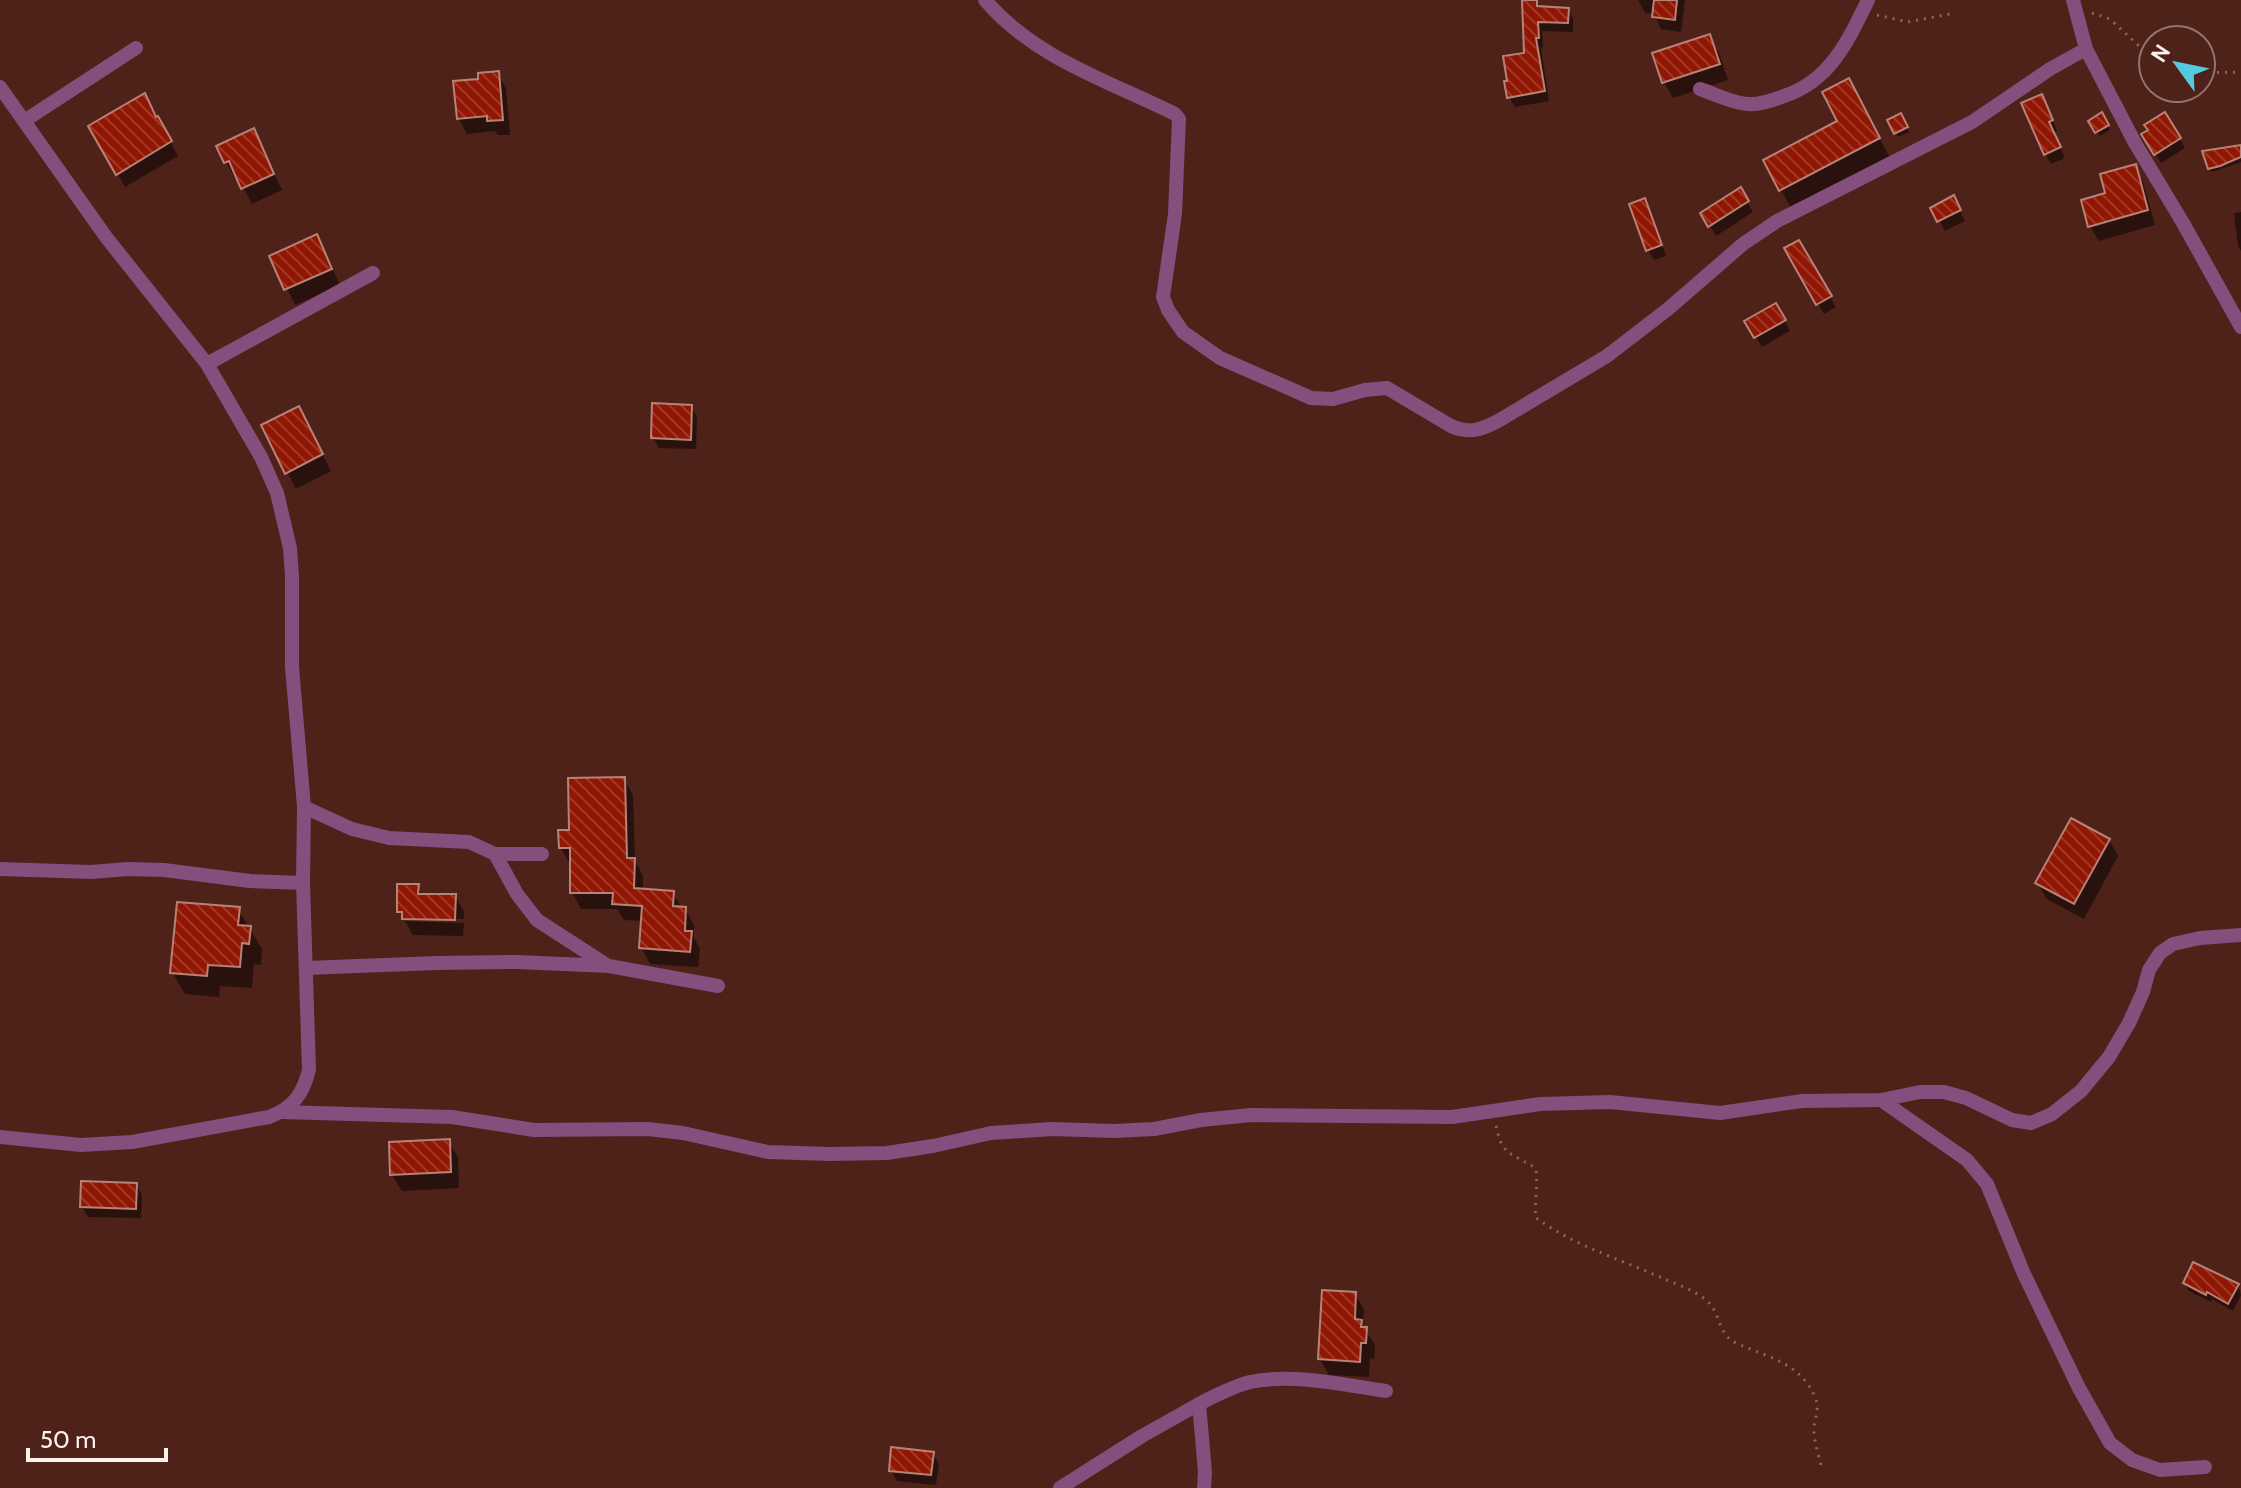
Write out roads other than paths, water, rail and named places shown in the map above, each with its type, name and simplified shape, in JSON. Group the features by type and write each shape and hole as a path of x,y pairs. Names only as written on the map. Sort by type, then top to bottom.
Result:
{"street":[{"path":"985,0 1004,21 1049,53 1175,114 1179,119 1175,214 1163,297 1183,332 1220,358 1311,398 1333,399 1365,390 1387,388 1451,426 1472,431 1498,421 1607,356 1668,309 1743,244 1777,221 1972,122 2050,69 2086,49"},
{"path":"2075,4 2086,49 2135,143 2241,327"},
{"path":"1700,89 1745,104 1761,103 1794,93 1833,64 1865,6"},
{"path":"24,121 136,48"},
{"path":"0,87 106,237 207,364 261,457 283,514 292,576 292,667 304,807 303,883 309,1070 304,1087 294,1103 269,1117 132,1142 81,1145 0,1137"},
{"path":"207,364 373,273"},
{"path":"304,807 368,834 469,842 495,854 542,854"},
{"path":"495,854 517,894 537,920 609,966"},
{"path":"0,869 91,872 164,870 250,881 303,883"},
{"path":"282,1112 452,1117 534,1130 648,1129 683,1133 768,1152 829,1154 918,1149 991,1133 1052,1129 1154,1129 1251,1115 1452,1117 1572,1102 1610,1102 1720,1113 1802,1101 1881,1100 1920,1092 1944,1092 1966,1098 2012,1120 2031,1123 2052,1114 2081,1091 2109,1057 2129,1023 2149,970 2160,953 2173,944 2200,938 2241,935"},
{"path":"306,968 517,962 609,966 718,986"},
{"path":"1881,1100 1967,1160 1987,1184 2024,1274 2079,1388 2110,1443 2132,1460 2160,1470 2205,1467"},
{"path":"1060,1488 1199,1404 1223,1391 1252,1382 1282,1380 1386,1391"},
{"path":"1199,1404 1204,1488"}]}
